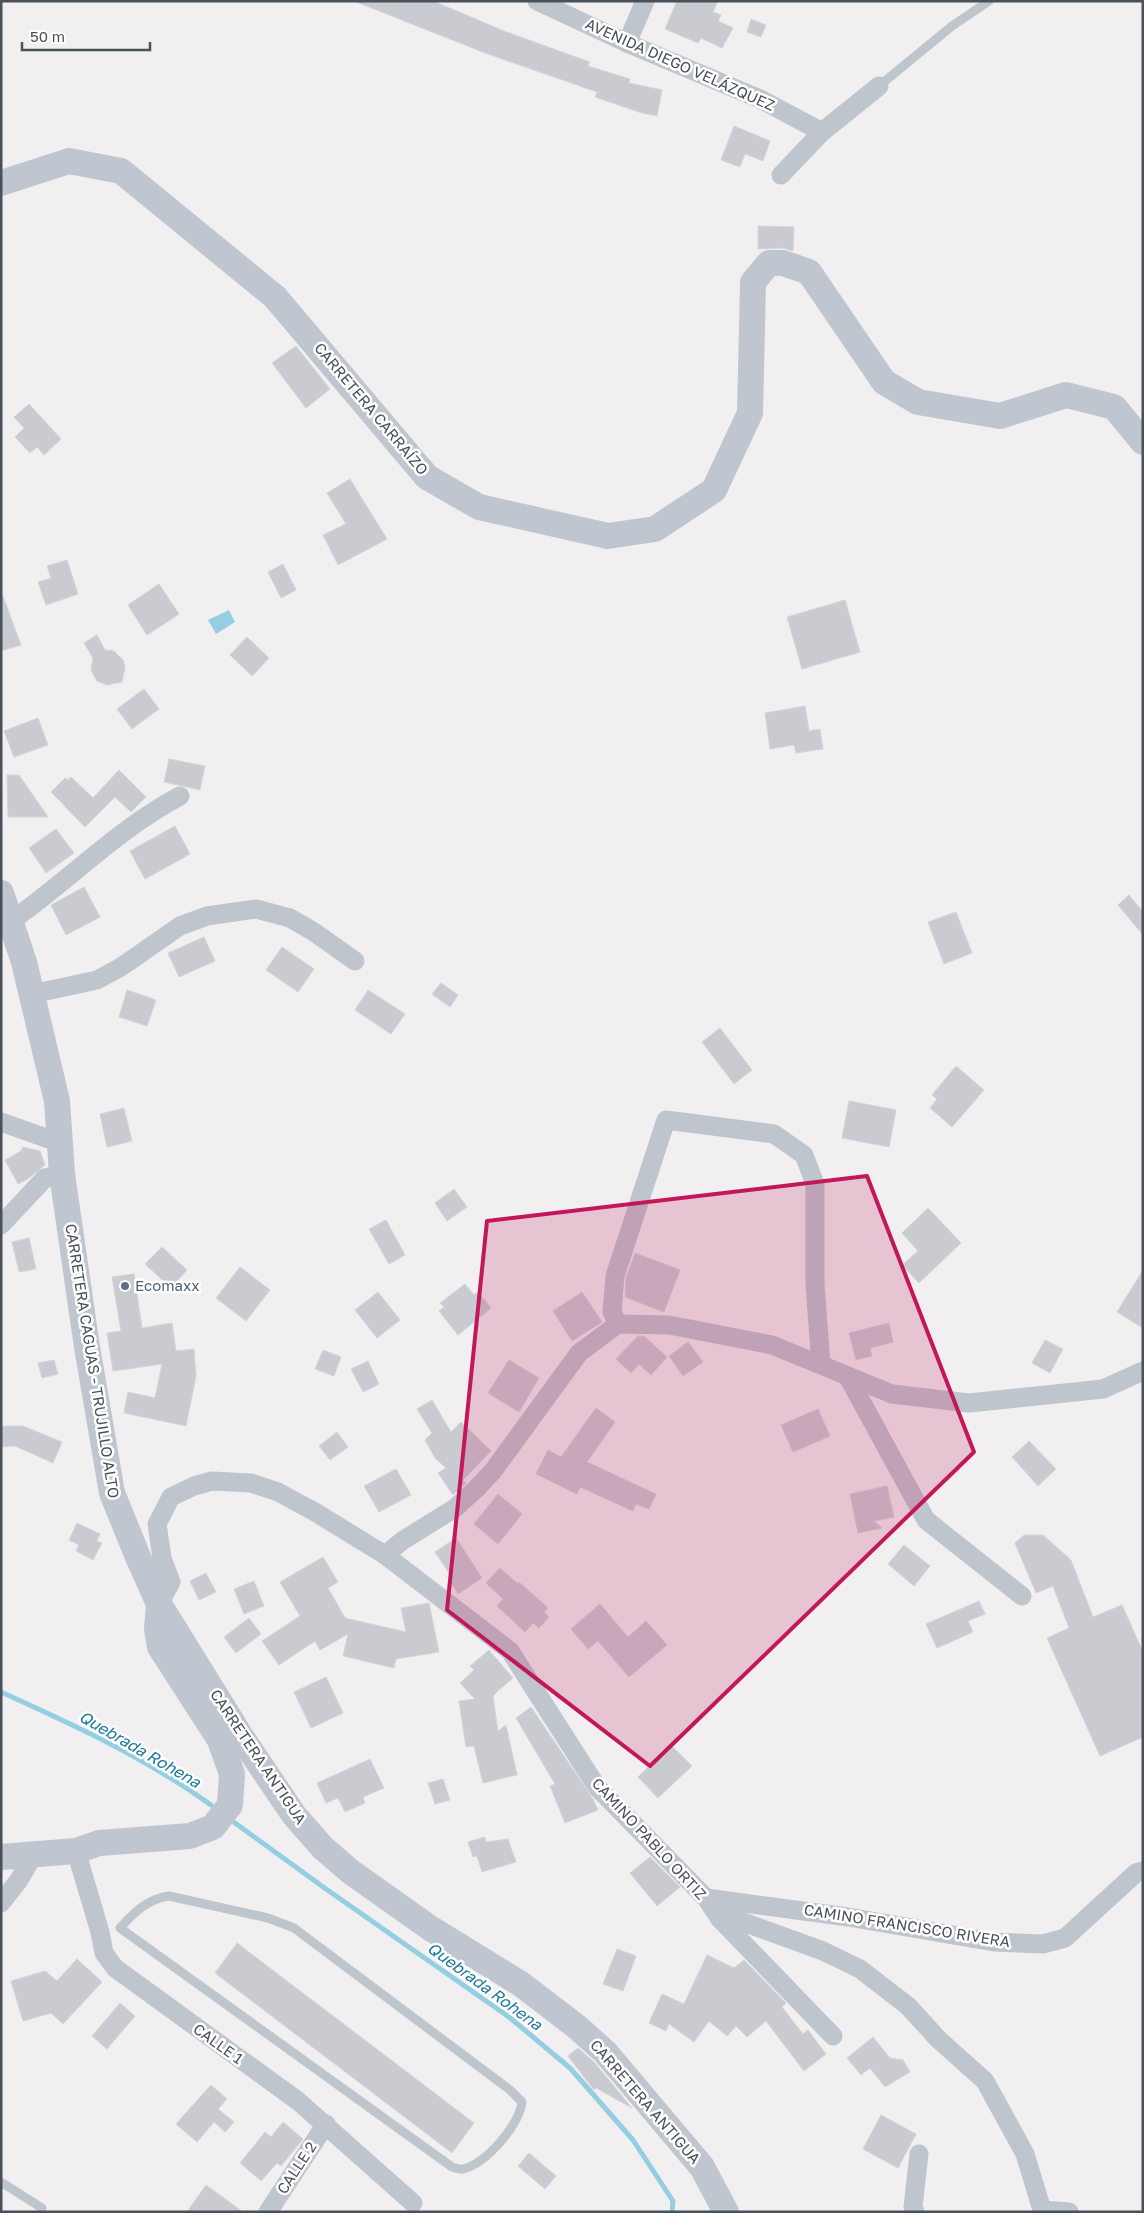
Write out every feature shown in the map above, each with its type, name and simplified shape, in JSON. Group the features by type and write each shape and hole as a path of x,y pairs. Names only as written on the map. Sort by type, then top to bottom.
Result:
{"street":[{"name":"AVENIDA DIEGO VELÁZQUEZ","path":"537,1 627,43 760,99 822,132"},
{"path":"627,43 645,1"},
{"path":"780,175 822,132 879,86"},
{"name":"CARRETERA CARRAÍZO","path":"1,183 69,161 121,171 275,297 427,477 479,507 521,518 608,536 655,529 714,490 750,412 753,282 769,263 784,263 809,272 884,382 918,402 1000,416 1066,395 1114,406 1143,442"},
{"path":"11,921 39,902 109,842 148,813 180,796"},
{"name":"CARRETERA CAGUAS - TRUJILLO ALTO","path":"1,893 24,962 57,1101 62,1174 87,1347 112,1493 159,1604 157,1629 160,1647 220,1740 232,1774 230,1805 213,1826 190,1836 99,1843 76,1851 1,1857"},
{"path":"32,994 97,980 121,967 180,926 207,916 256,909 290,918 314,932 355,961"},
{"path":"618,1324 612,1312 616,1276 666,1120 774,1134 804,1155 815,1184 815,1285 821,1364"},
{"path":"1,1122 60,1143"},
{"path":"1,1225 44,1178 62,1174"},
{"path":"385,1555 402,1541 455,1508 476,1489 493,1471 579,1354 618,1324 669,1324 772,1345 892,1394 969,1403 1103,1389 1143,1371"},
{"path":"848,1377 926,1520 1022,1596"},
{"name":"CAMINO PABLO ORTIZ","path":"159,1604 171,1582 162,1558 157,1524 170,1497 194,1486 212,1481 251,1483 278,1492 385,1555 510,1651 597,1787 706,1898 720,1919 833,2036"},
{"name":"CARRETERA ANTIGUA","path":"159,1604 242,1738 294,1815 323,1848 351,1872 430,1928 521,1984 578,2027 605,2052 702,2167 726,2212"},
{"name":"CALLE 1","path":"76,1851 100,1932 104,1953 115,1968 326,2124 413,2203"},
{"path":"1,1903 19,1880 34,1854"},
{"name":"CAMINO FRANCISCO RIVERA","path":"706,1898 848,1917 994,1942 1043,1944 1065,1938 1136,1874 1143,1871"},
{"path":"720,1919 732,1918 824,1951 860,1969 908,2006 938,2039 985,2081 1025,2154 1041,2211 1069,2212"},
{"name":"CALLE 2","path":"268,2212 326,2124"},
{"path":"915,2212 913,2207 919,2154"}],"lane":[{"path":"879,86 952,26 989,1"},
{"path":"100,1932 120,1928 142,1906 157,1898 169,1896 268,1918 294,1928 510,2090 522,2102 520,2112 498,2145 472,2165 462,2170 452,2167 120,1928"},
{"path":"1,2182 42,2208"}],"highlighted area":[{"path":"867,1176 974,1452 650,1766 447,1610 487,1221"}],"water":[{"path":"229,610 235,622 216,634 208,620"}],"building":[{"path":"354,1 433,1 504,31 590,62 588,66 630,79 629,83 662,90 657,116 642,113 595,97 597,92 485,53"},
{"path":"677,1 718,1 713,12 721,15 718,21 733,28 722,48 701,38 698,43 665,29"},
{"path":"751,19 766,25 761,37 747,32"},
{"path":"734,126 770,141 763,161 745,154 740,167 721,160"},
{"path":"758,226 794,227 793,251 783,248 758,249"},
{"path":"296,346 330,389 306,408 272,363"},
{"path":"29,404 61,439 44,455 37,447 30,453 15,437 24,428 14,417"},
{"path":"350,479 387,539 338,565 323,535 346,524 327,493"},
{"path":"67,560 78,594 46,605 38,582 51,578 47,566"},
{"path":"283,564 296,590 281,598 268,572"},
{"path":"159,584 179,614 147,635 128,605"},
{"path":"1,596 3,596 21,645 1,651"},
{"path":"845,600 860,652 802,669 787,617"},
{"path":"97,635 105,650 114,651 123,660 125,667 122,682 107,685 97,681 91,670 93,658 84,643"},
{"path":"247,637 269,658 252,676 230,655"},
{"path":"144,689 159,709 132,729 117,709"},
{"path":"805,706 809,731 820,729 823,749 796,753 794,745 770,749 765,713"},
{"path":"38,718 48,745 14,757 4,731"},
{"path":"169,759 205,766 200,790 164,782"},
{"path":"119,770 146,797 131,812 115,797 85,827 51,792 65,778 68,780 71,777 93,798"},
{"path":"7,775 19,775 48,817 8,817"},
{"path":"175,826 190,854 145,879 130,851"},
{"path":"56,829 74,853 46,873 29,848"},
{"path":"84,887 100,917 66,935 51,905"},
{"path":"1129,895 1143,912 1143,935 1118,905"},
{"path":"956,912 972,953 944,964 928,922"},
{"path":"204,937 215,961 179,977 168,953"},
{"path":"282,947 314,969 298,992 266,970"},
{"path":"441,983 458,995 450,1007 432,994"},
{"path":"127,990 156,1000 147,1026 119,1017"},
{"path":"368,990 405,1014 391,1034 355,1010"},
{"path":"720,1028 752,1070 734,1084 702,1042"},
{"path":"956,1066 984,1090 952,1127 930,1108 937,1099 932,1095"},
{"path":"849,1101 896,1110 889,1147 842,1138"},
{"path":"124,1108 132,1141 107,1147 100,1114"},
{"path":"23,1147 40,1151 45,1165 18,1184 5,1160 21,1151"},
{"path":"454,1189 467,1207 447,1221 435,1203"},
{"path":"928,1208 961,1243 919,1283 902,1265 918,1251 902,1233"},
{"path":"386,1220 405,1255 389,1264 369,1229"},
{"path":"29,1238 36,1269 19,1272 12,1242"},
{"path":"162,1247 187,1270 171,1288 145,1264"},
{"path":"635,1253 680,1270 664,1312 625,1297 626,1278"},
{"path":"240,1267 270,1290 246,1321 216,1298"},
{"path":"1143,1270 1143,1328 1117,1312"},
{"path":"134,1274 142,1328 172,1323 176,1351 194,1349 196,1376 186,1426 124,1413 128,1392 155,1398 162,1364 113,1371 107,1333 121,1331 112,1277"},
{"path":"465,1284 474,1295 478,1292 491,1308 458,1335 439,1311 444,1307 440,1303"},
{"path":"378,1292 400,1320 377,1338 355,1310"},
{"path":"582,1292 602,1322 572,1341 553,1311"},
{"path":"889,1323 893,1342 870,1348 872,1356 856,1360 849,1333"},
{"path":"638,1336 644,1336 667,1357 651,1375 639,1364 631,1373 616,1359"},
{"path":"1045,1340 1063,1349 1050,1373 1032,1363"},
{"path":"688,1342 703,1362 683,1376 669,1356"},
{"path":"323,1350 341,1357 334,1376 315,1369"},
{"path":"54,1360 58,1374 42,1378 38,1363"},
{"path":"509,1360 539,1378 519,1412 488,1393"},
{"path":"368,1361 379,1384 363,1392 351,1369"},
{"path":"432,1400 451,1432 461,1422 491,1451 463,1480 466,1483 453,1495 438,1473 446,1468 435,1458 425,1440 432,1433 417,1409"},
{"path":"596,1408 615,1422 587,1462 656,1494 649,1509 636,1504 633,1511 580,1487 577,1494 536,1474 548,1450 561,1457"},
{"path":"818,1409 830,1436 793,1452 781,1425"},
{"path":"1,1426 23,1426 62,1442 53,1463 15,1446 1,1447"},
{"path":"337,1432 348,1447 330,1460 319,1446"},
{"path":"1029,1441 1056,1469 1038,1486 1012,1457"},
{"path":"396,1469 411,1495 379,1512 364,1486"},
{"path":"887,1486 894,1517 874,1521 882,1528 858,1533 850,1494"},
{"path":"498,1494 522,1514 498,1544 474,1524"},
{"path":"77,1523 100,1534 97,1541 102,1543 93,1560 76,1551 79,1545 69,1540"},
{"path":"1024,1535 1043,1535 1071,1560 1093,1617 1122,1605 1143,1652 1143,1737 1100,1756 1047,1638 1069,1628 1053,1586 1036,1593 1015,1543"},
{"path":"456,1538 482,1578 458,1594 450,1581 453,1579 435,1552"},
{"path":"904,1545 930,1566 914,1586 888,1564"},
{"path":"323,1557 338,1582 328,1588 345,1618 406,1632 401,1608 429,1603 439,1652 396,1659 394,1668 343,1656 348,1634 320,1650 315,1641 279,1665 262,1641 300,1616 280,1582"},
{"path":"500,1568 548,1608 544,1612 549,1617 539,1628 533,1623 525,1632 497,1606 503,1599 486,1583"},
{"path":"206,1573 216,1592 199,1600 190,1581"},
{"path":"254,1581 264,1606 244,1614 234,1589"},
{"path":"979,1601 985,1614 968,1621 973,1632 937,1648 926,1624"},
{"path":"600,1604 628,1637 646,1621 667,1645 629,1677 598,1641 588,1649 571,1629"},
{"path":"249,1618 261,1634 236,1653 224,1637"},
{"path":"489,1650 513,1678 499,1690 498,1688 498,1691 493,1696 498,1731 506,1725 517,1775 483,1783 474,1746 466,1747 459,1701 475,1699 460,1683 474,1670 470,1666"},
{"path":"326,1677 343,1713 311,1728 294,1692"},
{"path":"531,1707 593,1799 598,1810 565,1823 550,1786 555,1784 516,1718"},
{"path":"671,1745 692,1766 658,1798 638,1777"},
{"path":"370,1759 384,1788 363,1797 365,1803 345,1812 338,1798 326,1803 317,1783"},
{"path":"443,1779 450,1800 435,1804 428,1783"},
{"path":"485,1837 486,1842 508,1839 516,1862 482,1872 477,1856 473,1857 468,1842"},
{"path":"650,1857 680,1887 657,1906 630,1873"},
{"path":"237,1943 474,2123 452,2153 215,1973"},
{"path":"617,1949 636,1956 623,1991 603,1984"},
{"path":"707,1955 734,1968 744,1960 786,2003 782,2007 803,2034 808,2030 826,2054 804,2071 766,2021 747,2037 736,2026 727,2036 709,2021 694,2042 669,2024 666,2031 649,2023 662,1994 684,2004"},
{"path":"77,1959 102,1982 63,2024 51,2013 23,2021 11,1981 45,1971 57,1981"},
{"path":"120,2003 135,2016 107,2049 92,2036"},
{"path":"873,2037 890,2058 903,2060 910,2072 885,2087 870,2068 861,2075 847,2058"},
{"path":"578,2048 594,2062 632,2108 596,2088 594,2090 568,2056"},
{"path":"211,2085 227,2099 218,2109 234,2122 225,2132 214,2122 197,2142 176,2124"},
{"path":"881,2115 916,2134 898,2168 863,2149"},
{"path":"283,2122 303,2139 281,2166 277,2163 261,2181 240,2163 265,2132 271,2137"},
{"path":"529,2153 556,2176 545,2189 518,2166"},
{"path":"206,2185 243,2212 187,2212"}],"waterway":[{"name":"Quebrada Rohena","path":"1,1692 109,1743 161,1772 211,1805"},
{"name":"Quebrada Rohena","path":"235,1823 509,2017 570,2068 633,2140 673,2201 672,2212"}],"place":[{"name":"Ecomaxx","path":"125,1286"}]}
